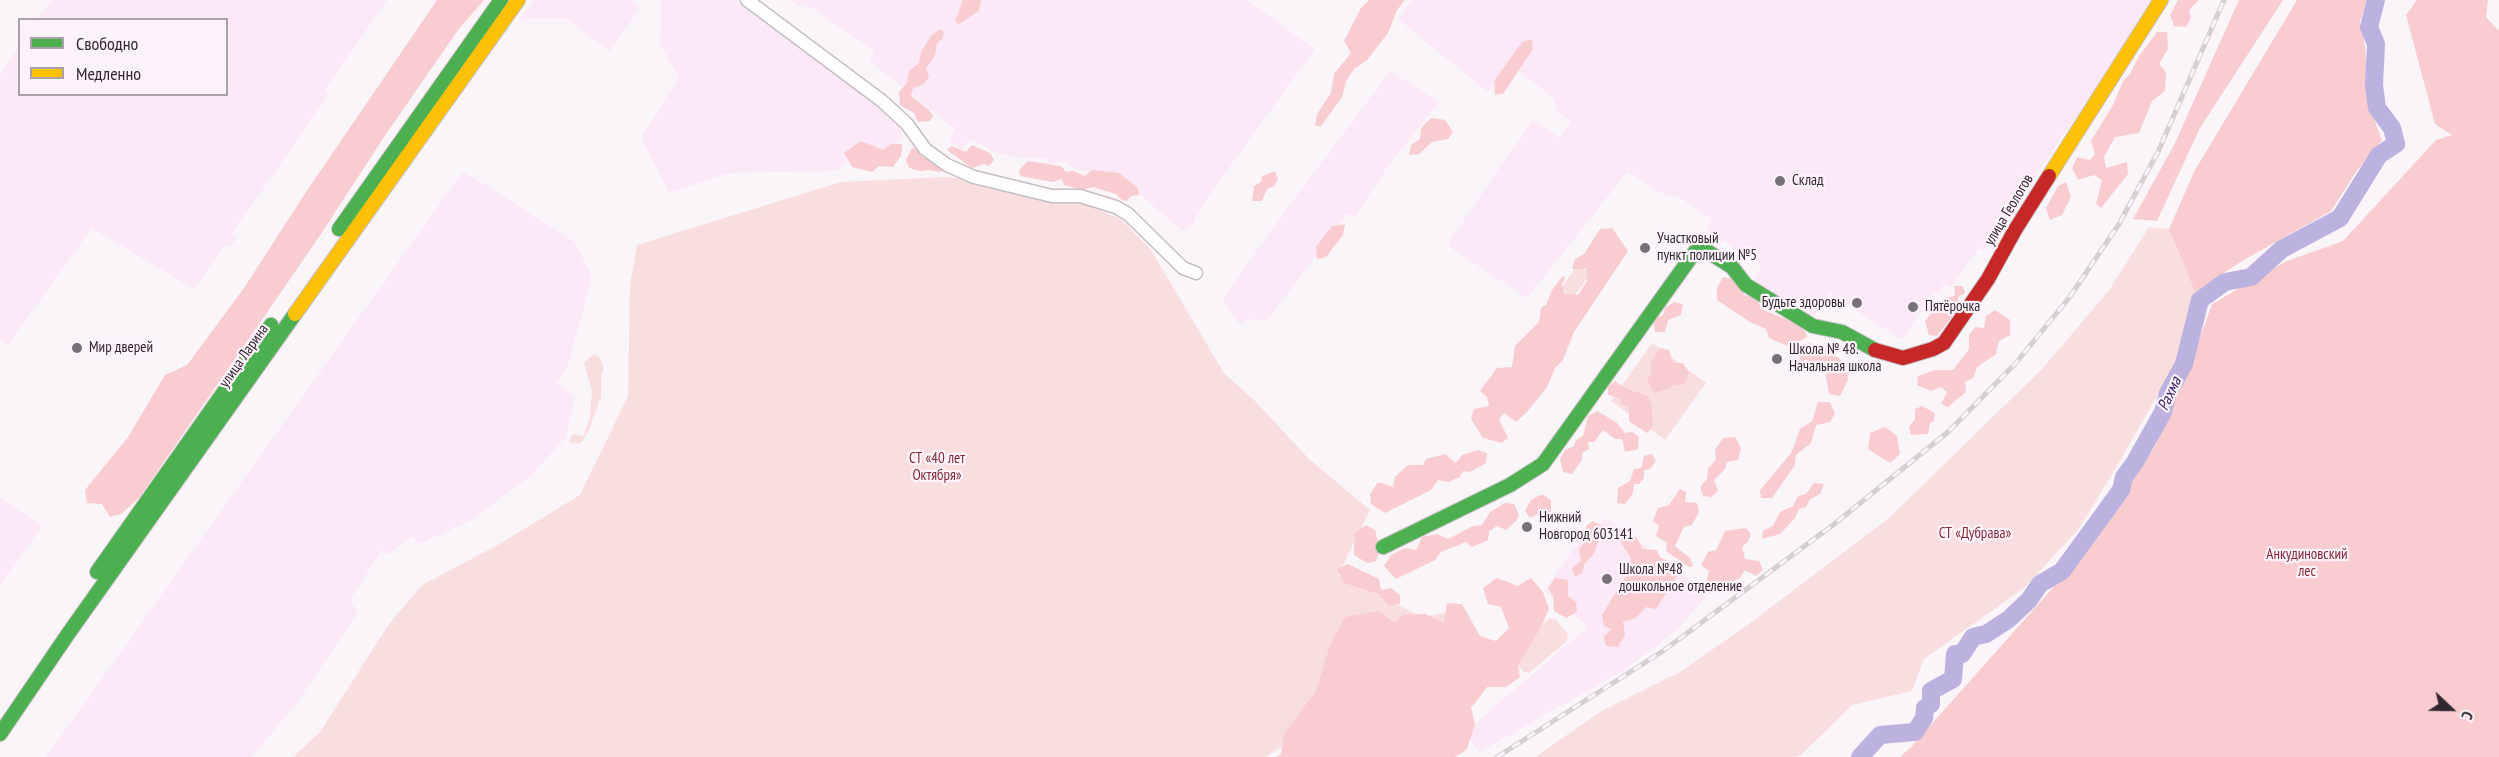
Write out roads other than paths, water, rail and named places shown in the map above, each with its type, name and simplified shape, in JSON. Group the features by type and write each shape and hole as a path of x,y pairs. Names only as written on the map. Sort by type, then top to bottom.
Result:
{"main road":[{"name":"улица Ларина","path":"0,713 127,529 501,0"},
{"name":"улица Ларина","path":"0,734 94,597 518,0"},
{"name":"улица Геологов","path":"1383,547 1510,485 1543,464 1699,246 1732,267 1746,285 1813,326 1842,332 1872,349 1903,358 1933,349 1950,337 2161,0"}],"street":[{"path":"747,0 882,101 908,124 925,149 947,165 974,177 1052,196 1080,196 1116,207 1128,214 1183,268 1196,273"}],"waterway":[{"name":"Рахма","path":"1860,757 1880,735 1915,732 1924,718 1925,708 1931,704 1931,691 1953,679 1955,654 1962,654 1973,637 1986,634 2009,619 2029,600 2040,584 2062,571 2121,490 2124,477 2163,412 2168,393 2184,364 2200,300 2225,282 2251,277 2282,249 2340,218 2379,155 2396,144 2392,128 2377,108 2374,85 2376,44 2369,27 2376,0"}],"railway":[{"path":"1497,757 1663,651 1833,525 1948,432 2015,364 2069,298 2119,224 2158,152 2224,0"}],"place":[{"name":"Склад","path":"1780,181"},
{"name":"Участковый пункт полиции №5","path":"1645,248"},
{"name":"Будьте здоровы","path":"1857,303"},
{"name":"Пятёрочка","path":"1913,307"},
{"name":"Мир дверей","path":"77,348"},
{"name":"Школа № 48. Начальная школа","path":"1777,359"},
{"name":"Нижний Новгород 603141","path":"1527,527"},
{"name":"Школа №48 дошкольное отделение","path":"1607,579"}],"park label":[{"name":"СТ «40 лет Октября»","path":"937,468"},
{"name":"СТ «Дубрава»","path":"1975,534"},
{"name":"Анкудиновский лес","path":"2307,564"}]}
